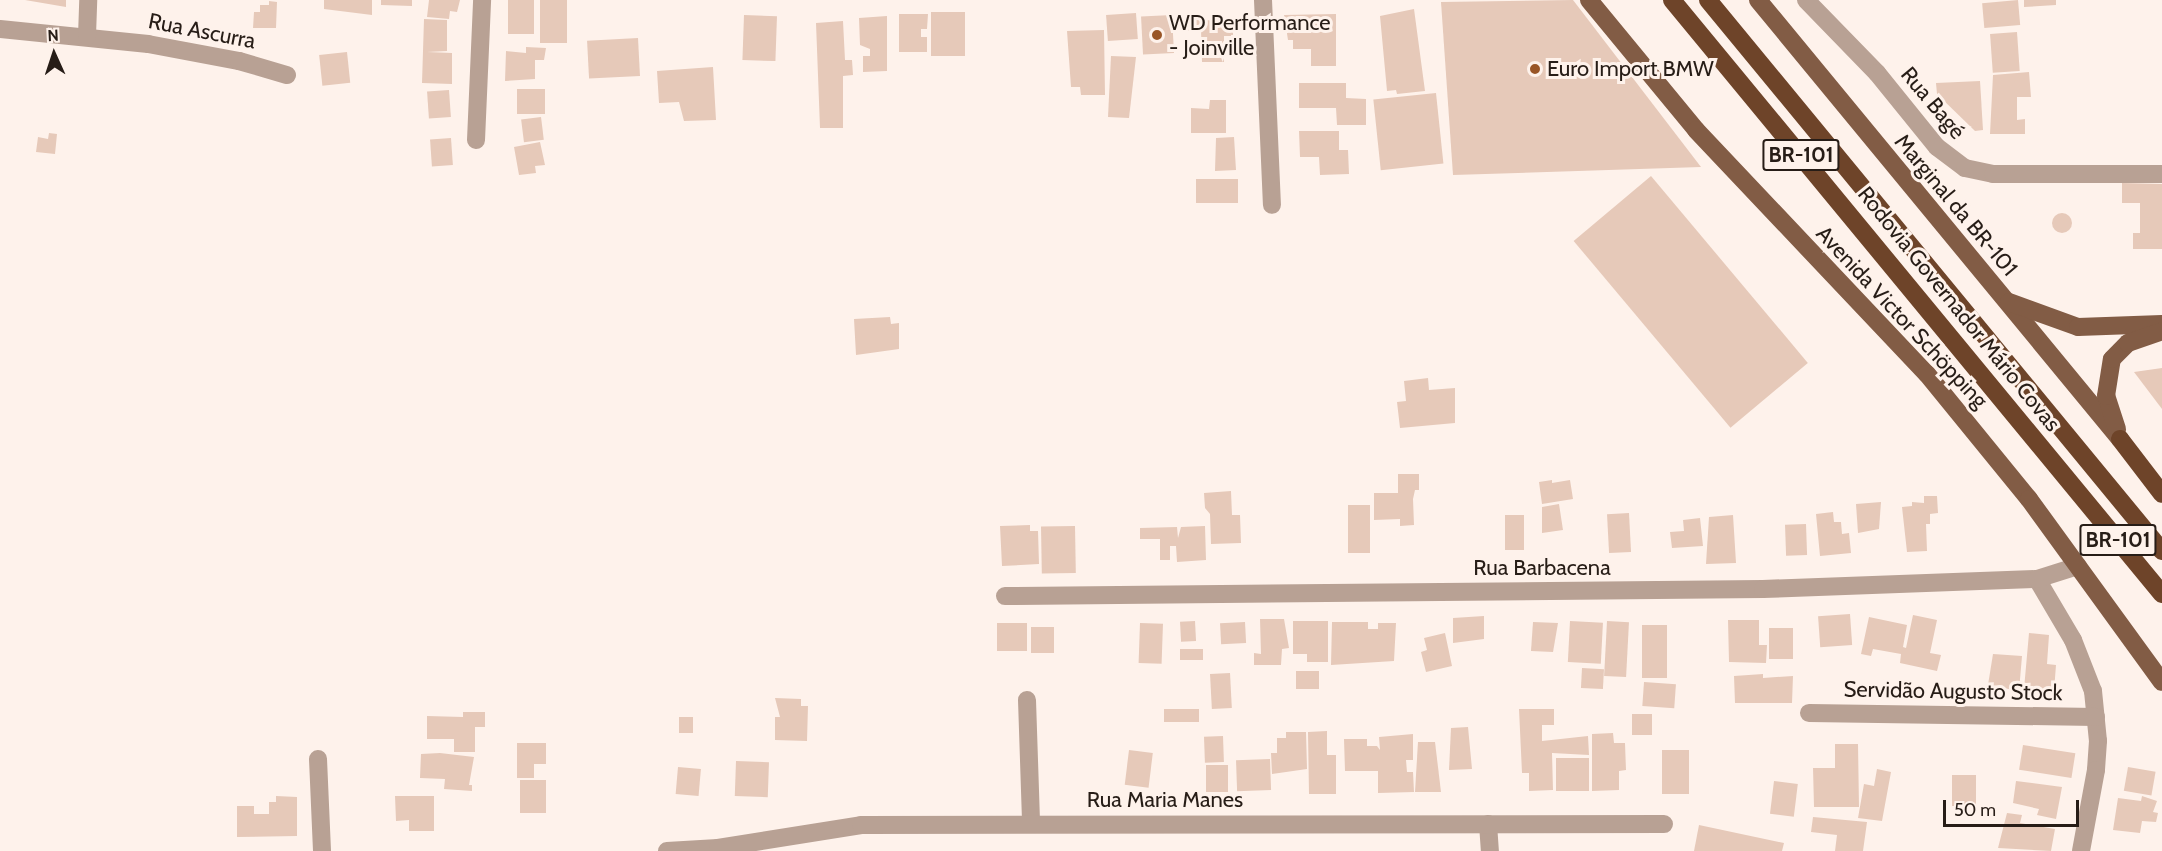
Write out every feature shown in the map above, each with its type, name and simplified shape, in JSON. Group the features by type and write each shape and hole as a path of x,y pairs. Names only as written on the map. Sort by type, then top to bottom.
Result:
{"highway":[{"name":"Rodovia Governador Mário Covas","path":"1672,0 2162,594"},
{"name":"Rodovia Governador Mário Covas","path":"1708,0 2162,551"},
{"path":"2120,439 2162,494"}],"main road":[{"name":"Avenida Victor Schöpping","path":"1589,0 1709,146 1927,374 2012,476 2162,682"},
{"name":"Marginal da BR-101","path":"1758,0 2120,439"},
{"path":"2005,301 2078,327 2162,324"},
{"path":"2120,439 2106,396 2112,359 2128,343 2162,331"}],"street":[{"path":"87,36 88,0"},
{"path":"476,140 482,0"},
{"path":"1263,0 1272,205"},
{"name":"Rua Bagé","path":"1806,0 1877,73 1937,147 1965,168 1993,174 2162,174"},
{"name":"Rua Ascurra","path":"0,29 87,36 239,61 287,75"},
{"name":"Rua Barbacena","path":"1005,596 1693,591 2037,579 2078,566"},
{"path":"2037,579 2083,659 2096,717 2096,770 2081,851"},
{"path":"1027,700 1031,824"},
{"name":"Servidão Augusto Stock","path":"1809,713 2096,717"},
{"path":"318,759 322,851"},
{"path":"1488,824 1490,851"},
{"name":"Rua Maria Manes","path":"667,851 718,848 861,825 1664,824"}],"building":[{"path":"25,0 66,0 66,7"},
{"path":"324,0 372,0 372,15 324,9"},
{"path":"381,0 412,0 412,6 381,5"},
{"path":"429,0 460,0 457,12 450,11 449,19 427,17"},
{"path":"508,0 534,0 534,34 508,34"},
{"path":"540,0 567,0 567,43 540,43"},
{"name":"Euro Import BMW","path":"1573,0 1701,167 1453,175 1441,2"},
{"path":"2018,0 2020,25 1984,28 1982,3"},
{"path":"2024,0 2056,0 2056,5 2024,7"},
{"path":"269,1 277,2 276,28 253,28 254,12 260,12 260,5 269,5"},
{"path":"1414,9 1425,91 1397,94 1396,90 1387,91 1380,16"},
{"path":"931,12 965,12 965,56 931,56"},
{"path":"1136,13 1138,39 1108,41 1106,15"},
{"path":"899,14 928,14 927,29 921,29 921,37 927,37 927,52 899,52"},
{"path":"1336,14 1336,66 1311,66 1311,49 1293,49 1293,40 1288,40 1284,15"},
{"path":"744,15 777,16 775,61 742,60"},
{"name":"WD Performance - Joinville","path":"1172,15 1174,53 1143,55 1141,17"},
{"path":"887,16 887,71 863,72 863,56 870,56 870,49 860,45 859,18"},
{"path":"1200,17 1200,20 1233,21 1233,36 1224,36 1224,62 1202,62 1201,30 1188,31 1187,18"},
{"path":"424,19 447,20 447,51 427,52 452,53 452,84 422,83"},
{"path":"843,21 845,60 852,60 853,75 843,76 843,128 820,128 816,23"},
{"path":"1104,30 1105,95 1081,95 1080,87 1071,87 1067,31"},
{"path":"2017,32 2020,71 1993,73 1990,34"},
{"path":"638,38 640,76 589,79 587,41"},
{"path":"526,47 546,48 544,60 535,60 535,79 505,81 506,51 526,53"},
{"path":"347,52 350,83 322,86 319,55"},
{"path":"1111,56 1136,57 1129,118 1108,117"},
{"path":"713,67 716,120 684,121 679,102 659,103 657,71"},
{"path":"2029,72 2031,97 2017,97 2017,120 2025,119 2025,134 1990,134 1993,75"},
{"path":"1980,81 1983,130 1975,131 1937,94 1936,83"},
{"path":"1299,83 1346,83 1346,98 1366,99 1366,125 1337,125 1336,108 1299,108"},
{"path":"517,89 545,89 545,114 517,114"},
{"path":"449,90 451,117 429,118 427,92"},
{"path":"1436,93 1443,164 1381,170 1373,100"},
{"path":"1210,100 1226,100 1226,133 1191,133 1191,108 1209,109"},
{"path":"541,117 544,140 524,142 521,119"},
{"path":"1299,131 1339,131 1339,150 1348,150 1349,174 1320,175 1319,157 1300,157"},
{"path":"49,133 57,134 55,154 36,152 38,137 48,139"},
{"path":"1234,137 1236,170 1215,171 1216,138"},
{"path":"451,138 453,165 432,166 430,139"},
{"path":"540,142 545,165 535,166 536,173 519,175 514,147"},
{"path":"1651,176 1808,363 1730,428 1574,241"},
{"path":"1196,179 1238,179 1238,203 1196,203"},
{"path":"2122,183 2162,184 2162,249 2133,249 2133,233 2140,233 2140,203 2122,203"},
{"path":"2062,213 2069,216 2072,223 2069,230 2062,233 2055,230 2052,223 2055,216"},
{"path":"890,317 891,324 899,323 899,349 856,355 854,319"},
{"path":"2162,368 2162,409 2134,372"},
{"path":"1428,378 1429,390 1455,388 1455,423 1400,428 1397,402 1406,401 1404,381"},
{"path":"1398,474 1419,474 1419,490 1415,490 1413,499 1414,525 1400,526 1400,519 1374,520 1374,493 1398,493"},
{"path":"1552,480 1552,483 1570,480 1573,499 1542,504 1539,482"},
{"path":"1231,491 1232,515 1240,515 1241,543 1211,544 1210,514 1205,508 1204,493"},
{"path":"1924,496 1937,496 1938,513 1930,514 1930,524 1926,524 1927,551 1907,552 1902,507 1912,506 1912,502 1924,503"},
{"path":"1881,502 1879,529 1858,533 1856,504"},
{"path":"1559,504 1563,530 1542,533 1542,507"},
{"path":"1348,505 1370,505 1370,553 1348,553"},
{"path":"1833,512 1834,522 1841,522 1842,534 1849,533 1851,553 1820,556 1816,514"},
{"path":"1629,513 1631,552 1609,553 1607,514"},
{"path":"1505,515 1524,515 1524,550 1505,550"},
{"path":"1733,515 1736,563 1706,564 1709,517"},
{"path":"1700,518 1703,546 1672,548 1670,532 1684,531 1683,520"},
{"path":"1806,524 1807,555 1786,556 1785,525"},
{"path":"1030,525 1030,531 1038,531 1039,564 1002,566 1000,526"},
{"path":"1075,526 1076,573 1042,574 1041,527"},
{"path":"1205,526 1206,560 1177,562 1176,546 1170,546 1170,560 1160,560 1160,539 1140,539 1140,528 1177,527 1178,538 1181,527"},
{"path":"1850,614 1852,645 1820,647 1818,616"},
{"path":"1913,615 1937,620 1930,653 1941,655 1937,671 1900,663 1901,654 1873,649 1871,656 1861,654 1869,617 1907,625 1903,647 1906,648"},
{"path":"1484,616 1484,639 1453,643 1453,618"},
{"path":"1260,619 1284,619 1289,648 1282,649 1281,665 1254,665 1254,653 1261,654"},
{"path":"1728,620 1759,620 1759,645 1767,645 1766,663 1729,662"},
{"path":"1195,621 1196,641 1181,642 1180,622"},
{"path":"1293,621 1328,621 1328,662 1307,662 1307,654 1293,654"},
{"path":"1570,621 1603,623 1601,664 1568,662"},
{"path":"1607,621 1629,622 1626,677 1604,676"},
{"path":"1245,622 1246,643 1221,644 1220,623"},
{"path":"1332,622 1368,622 1368,629 1378,629 1378,623 1396,623 1394,661 1331,665"},
{"path":"1533,622 1558,623 1553,652 1531,651"},
{"path":"997,623 1027,623 1027,651 997,651"},
{"path":"1140,623 1163,624 1162,664 1139,663"},
{"path":"1642,625 1667,625 1667,678 1642,678"},
{"path":"1031,627 1054,627 1054,653 1031,653"},
{"path":"1769,628 1793,628 1793,659 1769,659"},
{"path":"1445,633 1452,666 1426,672 1421,652 1427,650 1424,638"},
{"path":"2029,633 2049,635 2047,664 2056,665 2054,691 2024,689"},
{"path":"1180,649 1203,649 1203,660 1180,660"},
{"path":"1993,654 2022,656 2019,691 1988,685"},
{"path":"1582,668 1604,669 1603,689 1581,688"},
{"path":"1296,671 1319,671 1319,689 1296,689"},
{"path":"1230,673 1232,708 1212,709 1210,674"},
{"path":"1763,674 1763,678 1793,676 1792,703 1735,703 1734,676"},
{"path":"1644,682 1676,684 1674,708 1642,706"},
{"path":"775,698 801,699 801,706 808,706 807,741 775,740 775,717 780,717"},
{"path":"1164,709 1199,709 1199,722 1164,722"},
{"path":"1519,709 1554,709 1554,725 1542,725 1542,741 1588,736 1589,755 1552,753 1553,790 1529,791 1529,773 1522,773"},
{"path":"463,712 485,712 485,727 475,727 475,752 454,752 454,739 427,739 427,716 463,717"},
{"path":"1632,714 1652,714 1652,735 1632,735"},
{"path":"679,717 693,717 693,733 679,733"},
{"path":"1468,727 1472,769 1449,770 1451,728"},
{"path":"1327,731 1327,755 1336,755 1336,794 1309,794 1308,732"},
{"path":"1286,732 1306,732 1307,769 1272,774 1271,753 1277,753 1277,738 1286,738"},
{"path":"1613,733 1614,743 1625,743 1626,770 1619,771 1619,790 1592,791 1592,734"},
{"path":"1413,734 1413,760 1406,760 1407,772 1413,772 1414,792 1378,793 1378,771 1345,771 1344,739 1367,739 1367,746 1377,746 1380,750 1379,737"},
{"path":"1223,736 1224,762 1205,763 1204,737"},
{"path":"1418,742 1435,742 1441,792 1415,792"},
{"path":"517,743 546,743 546,764 534,764 534,778 517,778"},
{"path":"1835,744 1858,744 1859,807 1814,807 1813,768 1835,768"},
{"path":"2023,745 2075,753 2071,778 2019,770"},
{"path":"1129,750 1153,753 1149,788 1125,785"},
{"path":"1662,750 1689,750 1689,794 1662,794"},
{"path":"440,753 474,757 469,785 472,785 472,791 444,789 445,779 420,778 421,754"},
{"path":"1556,758 1589,758 1589,791 1556,791"},
{"path":"1270,759 1271,790 1237,791 1236,760"},
{"path":"736,761 769,762 768,797 735,796"},
{"path":"1206,765 1228,765 1228,792 1206,792"},
{"path":"678,767 701,769 699,796 676,794"},
{"path":"2128,767 2156,772 2151,795 2124,791"},
{"path":"1877,769 1891,772 1882,821 1858,818 1864,784 1874,786"},
{"path":"1952,775 1976,775 1976,806 1952,806"},
{"path":"520,780 546,780 546,813 520,813"},
{"path":"1774,781 1798,784 1794,817 1770,814"},
{"path":"2016,781 2062,787 2056,819 2037,815 2039,809 2013,803"},
{"path":"276,796 297,797 297,836 237,837 237,806 254,806 254,814 269,814 269,802 276,802"},
{"path":"395,796 434,796 434,831 409,831 409,820 396,821"},
{"path":"2142,796 2157,801 2153,812 2158,813 2156,822 2142,821 2140,833 2113,830 2118,798 2141,801"},
{"path":"2007,813 2022,815 2020,823 2055,829 2051,851 1998,848"},
{"path":"1813,817 1867,822 1863,851 1835,851 1837,835 1811,832"},
{"path":"1699,825 1784,843 1782,851 1694,851"}],"place":[{"name":"WD Performance - Joinville","path":"1157,35"},
{"name":"Euro Import BMW","path":"1535,69"}]}
